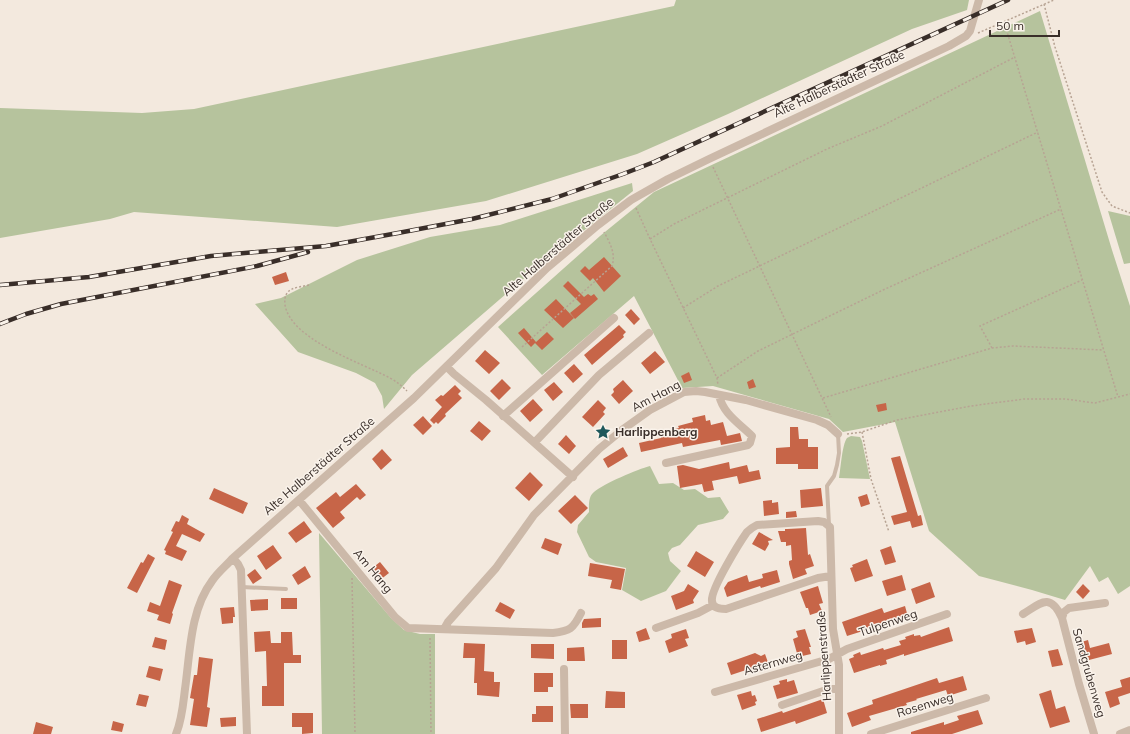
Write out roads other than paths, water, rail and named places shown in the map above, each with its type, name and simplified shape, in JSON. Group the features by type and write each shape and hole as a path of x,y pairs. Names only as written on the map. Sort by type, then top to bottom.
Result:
{"street":[{"name":"Alte Halberstädter Straße","path":"176,734 181,717 194,621 201,600 211,582 233,558 414,398 547,268 598,225 631,200 662,182 949,46 966,36 970,31 979,0"},
{"path":"503,416 614,318"},
{"path":"535,442 599,375 649,333"},
{"path":"447,367 535,442 573,477"},
{"name":"Am Hang","path":"444,629 448,622 496,568 534,514 599,450 622,430 650,410 684,392 706,392 719,395"},
{"path":"719,395 746,400 817,420 828,425 838,434"},
{"path":"666,463 748,445 750,443 752,436 735,421 723,406 719,395"},
{"name":"Am Hang","path":"299,500 395,617 408,628 553,633 570,630 575,625 581,613"},
{"path":"830,528 824,522 812,521 757,525 752,528 743,538 714,590 711,600 713,605 720,609 726,609 818,578 831,576"},
{"name":"Harlippenstraße","path":"830,528 833,629 839,665 839,734"},
{"path":"233,558 241,570 247,734"},
{"name":"Sandgrubenweg","path":"1023,614 1041,603 1049,602 1054,605 1062,618 1094,734"},
{"name":"Sandgrubenweg","path":"1062,618 1064,612 1069,608 1105,603"},
{"path":"656,628 698,613 713,605"},
{"name":"Tulpenweg","path":"837,655 847,649 947,614"},
{"name":"Asternweg","path":"714,692 822,661 837,655"},
{"path":"564,669 564,734"},
{"path":"782,705 829,689 839,689"},
{"name":"Rosenweg","path":"871,734 986,698"},
{"path":"1120,734 1130,730"}],"lane":[{"path":"830,528 827,486 834,476 837,465 839,453 838,434"},
{"path":"242,587 286,589"}],"railway":[{"path":"0,285 89,277 211,256 326,246 472,219 552,199 654,162 1008,0"},
{"path":"0,324 26,314 61,304 257,266 308,252"}],"place":[{"name":"Harlippenberg","path":"603,432"}]}
